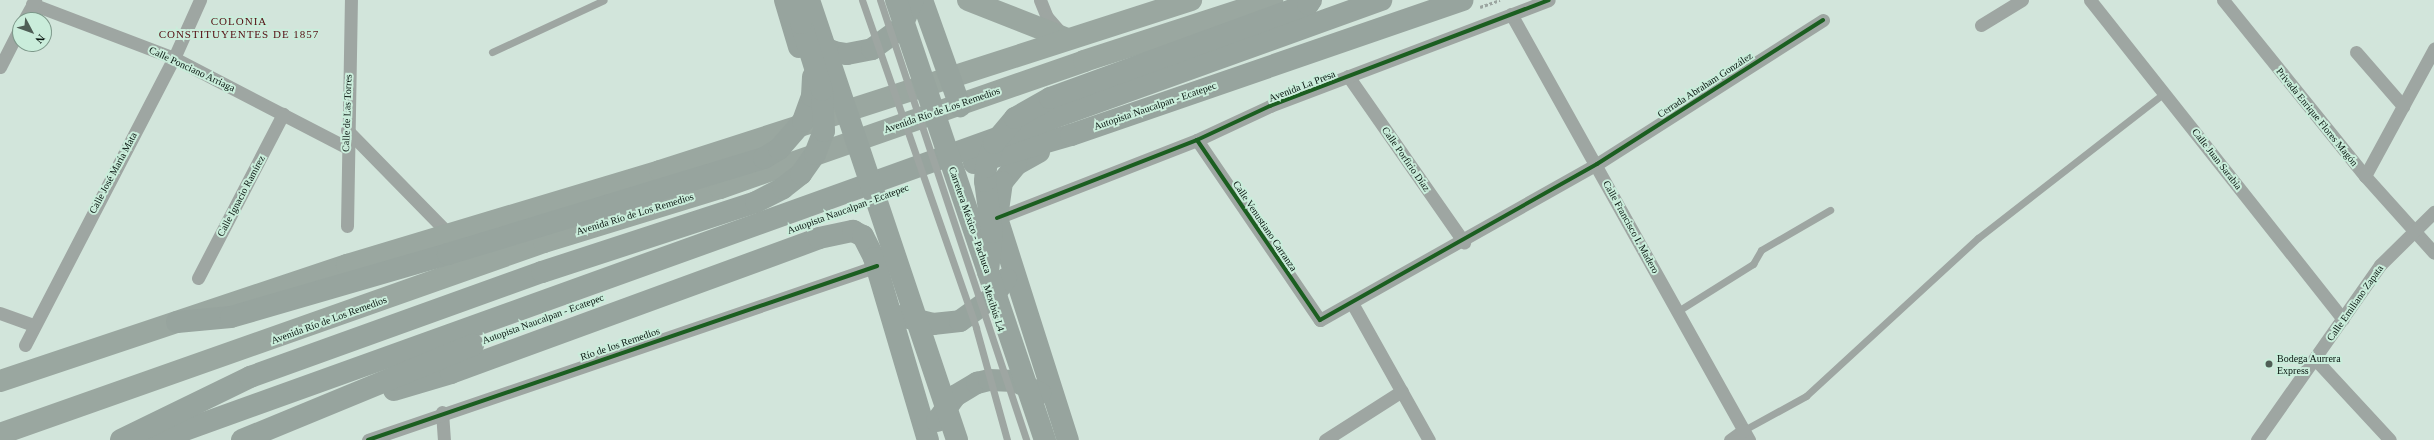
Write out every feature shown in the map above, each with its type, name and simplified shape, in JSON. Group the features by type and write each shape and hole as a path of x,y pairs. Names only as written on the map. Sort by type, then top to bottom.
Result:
{"highway":[{"path":"785,0 829,150"},
{"path":"121,440 250,377 542,272 756,202 783,188 801,174 815,154 824,131 822,90 811,60 801,23 801,0"},
{"path":"809,0 957,440"},
{"name":"Carretera México - Pachuca","path":"896,0 1045,440"},
{"path":"794,30 816,45 834,52 866,51 883,44 901,28 913,0"},
{"path":"922,0 960,106"},
{"path":"968,0 1067,38"},
{"path":"0,381 177,322 231,317 660,171 1067,38 1134,20 1191,0"},
{"name":"Avenida Río de Los Remedios","path":"0,434 544,242 720,188 960,106 1084,61 1272,0"},
{"path":"988,272 992,232 985,181 986,167 994,143 1015,118 1050,98 1311,0"},
{"name":"Autopista Naucalpan - Ecatepec","path":"157,440 1034,126 1374,1"},
{"name":"Autopista Naucalpan - Ecatepec","path":"242,440 304,417 448,354 982,160 1070,134 1468,5"},
{"path":"448,244 764,158 779,149 803,122 813,90 811,60"},
{"path":"1068,440 996,218 1002,182 1016,165 1070,134"},
{"path":"304,417 451,373 842,232 853,231 863,236 877,266 893,312 928,440"},
{"path":"893,312 911,321 933,324 960,321 992,298 1012,267"},
{"path":"932,440 939,416 955,396 965,388 989,380 1015,381 1028,386 1058,411"}],"street":[{"name":"Calle José María Mata","path":"25,345 33,325 174,58 200,0"},
{"name":"Calle de Las Torres","path":"347,226 346,147 351,0"},
{"path":"1040,0 1047,17 1067,38"},
{"name":"Avenida La Presa","path":"996,218 1197,140 1270,106 1549,0"},
{"path":"1981,25 2022,0"},
{"name":"Calle Juan Sarabia","path":"2090,0 2343,319"},
{"name":"Privada Enrique Flores Magón","path":"2223,0 2365,176 2434,253"},
{"name":"Calle Ponciano Arriaga","path":"34,2 174,58 346,147"},
{"path":"28,12 34,2"},
{"name":"Calle Francisco I. Madero","path":"1511,14 1597,164 1747,435"},
{"name":"Cerrada Abraham González","path":"1320,320 1464,242 1597,164 1823,20"},
{"path":"0,67 12,44"},
{"path":"2365,176 2434,49"},
{"path":"2356,52 2403,106"},
{"name":"Calle Porfirio Díaz","path":"1348,76 1464,242"},
{"name":"Calle Ignacio Ramírez","path":"198,278 283,114"},
{"path":"347,130 448,244"},
{"name":"Calle Venustiano Carranza","path":"1197,140 1320,320"},
{"name":"Calle Emiliano Zapata","path":"2257,440 2380,265 2434,212"},
{"name":"Río de los Remedios","path":"368,440 442,412 877,266"},
{"path":"1352,303 1429,440"},
{"path":"0,313 33,325"},
{"path":"2315,359 2390,440"},
{"path":"1325,440 1402,391"},
{"path":"442,412 444,440"},
{"path":"1730,440 1747,435"}],"lane":[{"path":"492,52 604,0"},
{"path":"862,0 976,328 1007,440"},
{"name":"Mexibús L4","path":"880,0 1026,440"},
{"path":"1747,435 1806,396 1978,238 2164,93"},
{"path":"1678,311 1753,264 1761,250 1830,210"}],"path":[{"path":"1468,5 1500,0"}],"cycle path":[{"path":"997,218 1197,140 1270,106 1549,0"},
{"path":"1197,140 1320,320 1597,164 1823,20"},
{"path":"368,440 877,266"}],"place":[{"name":"Bodega Aurrera Express","path":"2269,364"}],"district":[{"name":"COLONIA CONSTITUYENTES DE 1857","path":"239,28"}]}
